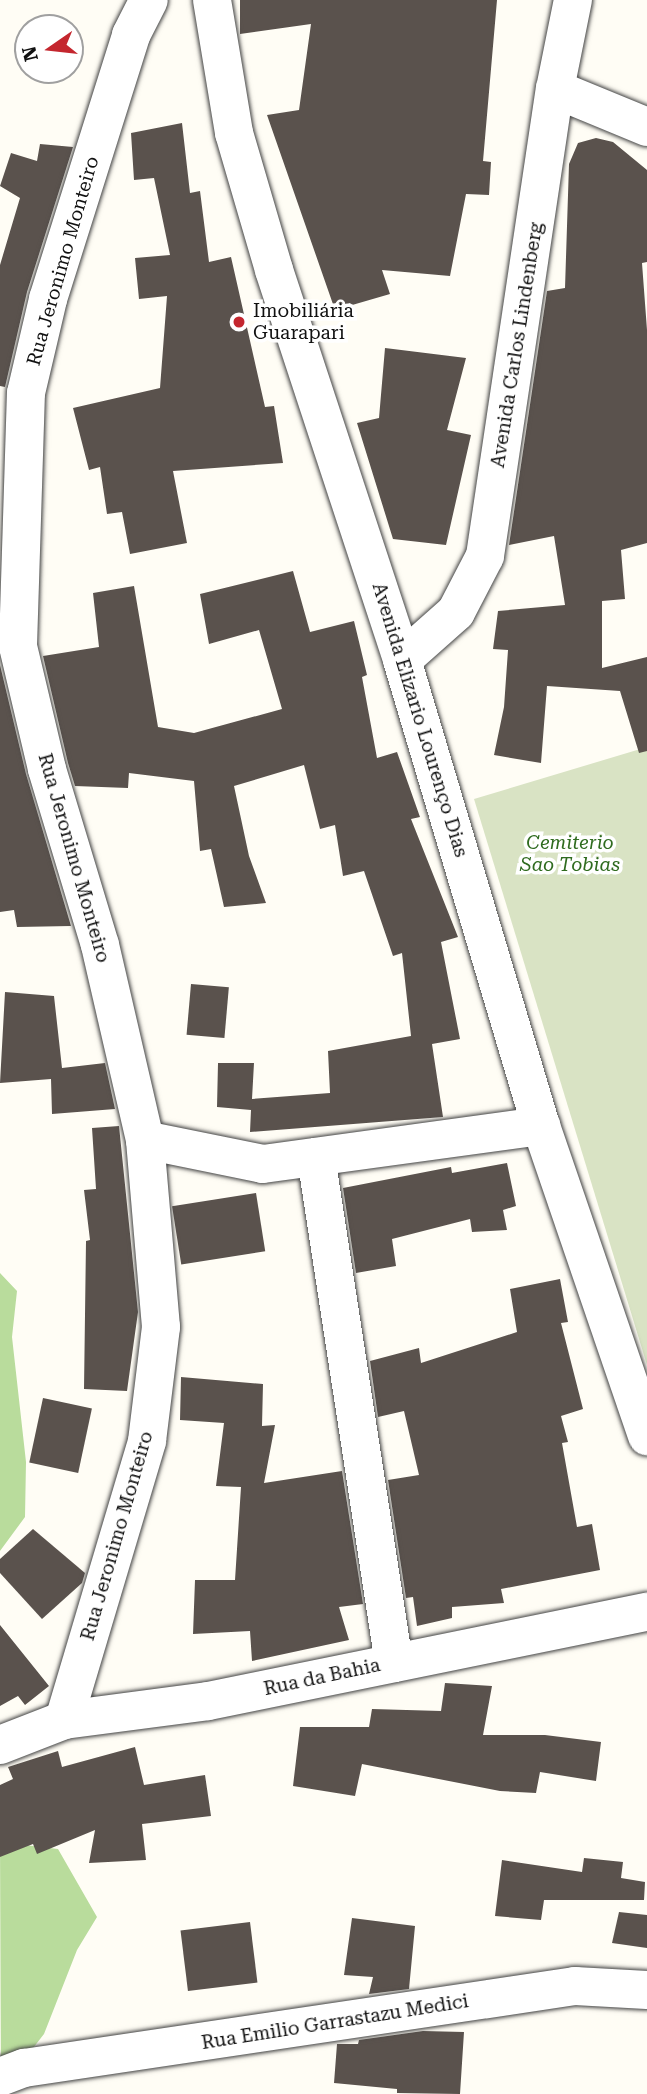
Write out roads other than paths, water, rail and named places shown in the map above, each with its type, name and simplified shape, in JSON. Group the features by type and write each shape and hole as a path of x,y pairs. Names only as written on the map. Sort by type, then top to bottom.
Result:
{"street":[{"name":"Rua Jeronimo Monteiro","path":"64,1720 147,1441 161,1327 145,1140 100,945 47,769 18,646 26,393 65,246 131,36 149,0"},
{"name":"Avenida Elizario Lourenço Dias","path":"212,0 234,133 256,208 402,660 541,1126 647,1436"},
{"name":"Avenida Carlos Lindenberg","path":"402,660 456,612 485,556 555,89 573,0"},
{"path":"555,89 647,127"},
{"path":"145,1140 263,1164 541,1126"},
{"path":"316,1157 394,1662"},
{"name":"Rua da Bahia","path":"0,1745 64,1720 208,1701 647,1612"},
{"name":"Rua Emilio Garrastazu Medici","path":"8,2069 575,1986 647,1990"}],"place":[{"name":"Imobiliária Guarapari","path":"239,322"}],"park label":[{"name":"Cemiterio Sao Tobias","path":"570,854"}]}
